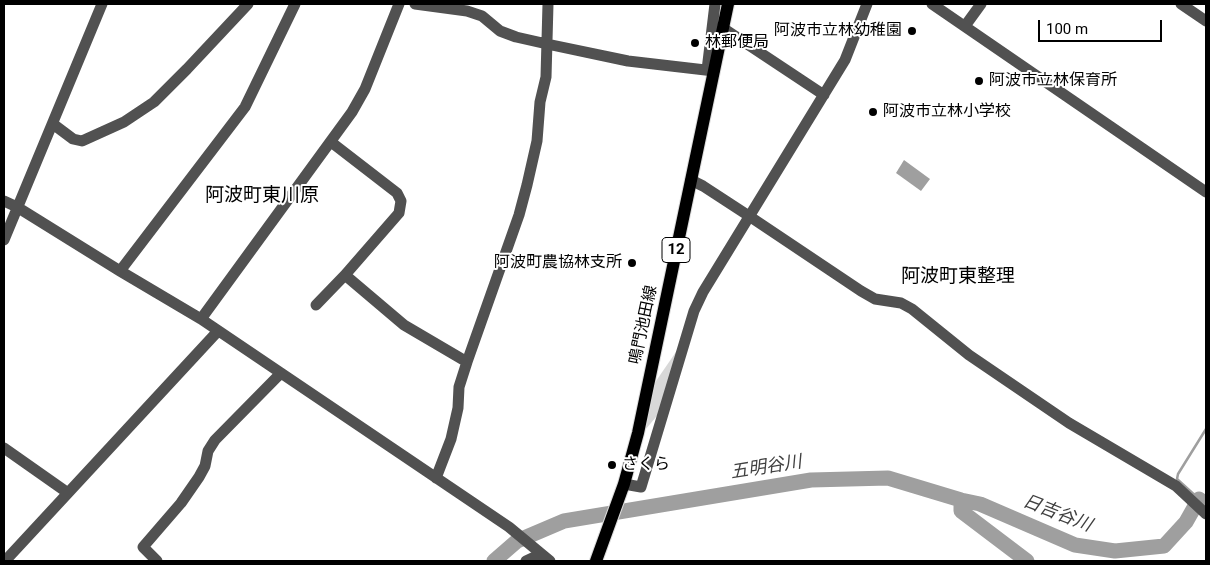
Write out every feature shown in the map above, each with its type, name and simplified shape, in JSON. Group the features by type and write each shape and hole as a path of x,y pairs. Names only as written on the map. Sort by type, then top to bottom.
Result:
{"main road":[{"name":"鳴門池田線","path":"596,561 622,489 638,433 691,180 710,70 728,4"}],"street":[{"path":"4,240 102,4"},
{"path":"52,124 73,138 82,141 124,122 154,102 248,4"},
{"path":"120,271 245,107 295,4"},
{"path":"201,319 352,112 365,89 399,4"},
{"path":"415,4 467,11 482,16 500,30 516,37 547,44 628,62 710,70 714,4"},
{"path":"436,478 451,439 458,408 459,387 519,215 527,185 537,141 540,102 546,77 548,4"},
{"path":"622,489 641,487 694,311 703,292 845,60 867,4"},
{"path":"932,4 1206,192"},
{"path":"965,26 980,4"},
{"path":"1181,4 1206,21"},
{"path":"723,28 824,95"},
{"path":"316,305 399,213 401,201 397,193 331,142"},
{"path":"691,180 749,216 861,291 875,299 901,303 912,309 969,355 1068,424 1176,486 1206,514"},
{"path":"4,201 17,207 201,319 515,532 543,555"},
{"path":"345,275 404,325 467,362"},
{"path":"5,561 218,331"},
{"path":"157,561 143,548 181,503 195,483 205,466 208,451 215,440 281,373"},
{"path":"4,448 68,492"},
{"path":"526,561 543,555"}],"shaded area":[{"path":"904,160 930,179 921,191 896,173"},
{"path":"680,346 662,410 645,430 654,384"}],"waterway":[{"path":"1199,499 1177,479 1178,474 1206,429"},
{"name":"五明谷川","path":"494,561 517,541 564,521 811,480 888,478 980,504 1075,545 1115,551 1164,546 1186,522 1199,499 1206,505"},
{"name":"五明谷川","path":"961,500 961,511 1027,561"}],"place":[{"name":"阿波市立林幼稚園","path":"912,31"},
{"name":"林郵便局","path":"695,43"},
{"name":"阿波市立林保育所","path":"979,81"},
{"name":"阿波市立林小学校","path":"873,112"},
{"name":"阿波町農協林支所","path":"632,263"},
{"name":"さくら","path":"612,465"}],"district":[{"name":"阿波町東川原","path":"262,196"},
{"name":"阿波町東整理","path":"958,277"}],"water label":[{"name":"日吉谷川","path":"1057,514"}]}
